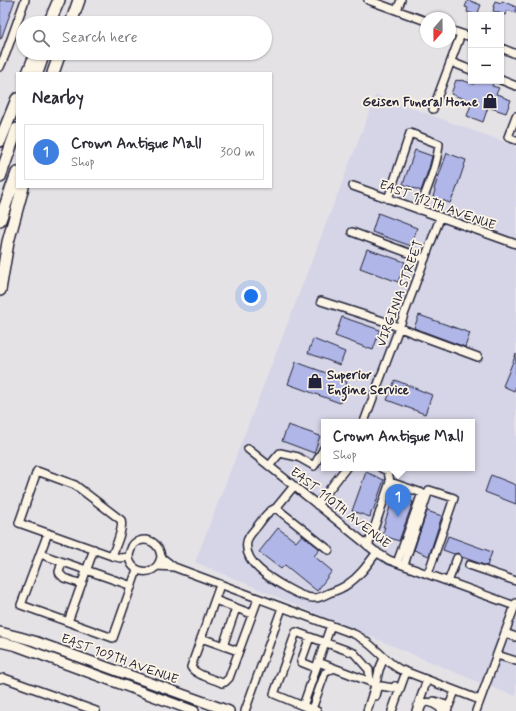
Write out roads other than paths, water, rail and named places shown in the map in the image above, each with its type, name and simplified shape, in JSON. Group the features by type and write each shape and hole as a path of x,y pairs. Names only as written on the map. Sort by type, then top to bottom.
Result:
{"highway":[{"path":"51,16 59,0"},
{"path":"56,16 62,0"},
{"path":"73,16 79,0"},
{"path":"28,72 33,60"},
{"path":"37,72 42,60"},
{"path":"54,72 58,60"},
{"path":"0,141 16,101"},
{"path":"0,177 16,132"},
{"path":"0,220 16,176"},
{"path":"0,290 8,242 23,188"}],"main road":[{"name":"EAST 109TH AVENUE","path":"0,632 34,641 229,711"},
{"name":"EAST 109TH AVENUE","path":"0,642 17,646 194,711"}],"street":[{"path":"19,16 25,0"},
{"path":"368,0 420,19"},
{"path":"397,10 401,0"},
{"path":"0,66 16,25"},
{"path":"456,32 468,36"},
{"path":"433,109 461,34"},
{"path":"504,49 516,54"},
{"path":"451,62 468,69"},
{"path":"504,81 516,86"},
{"path":"516,116 508,137 516,140"},
{"path":"388,199 410,133 439,144 436,159 419,210"},
{"name":"EAST 112TH AVENUE","path":"353,186 516,244"},
{"name":"VIRGINIA STREET","path":"365,419 440,218"},
{"path":"352,232 425,259"},
{"path":"321,301 383,321 478,357"},
{"name":"EAST 110TH AVENUE","path":"248,449 368,546 389,560 516,605"},
{"path":"269,466 280,453 298,456 314,466 321,453"},
{"path":"112,556 122,529 121,520 75,485 37,471 19,523 112,556 120,558 129,557"},
{"path":"317,505 344,471"},
{"path":"368,546 390,482 388,471"},
{"path":"390,482 422,493 416,519 401,564"},
{"path":"294,486 276,508 270,510 249,536 247,542 248,552 251,558 258,568 270,578 298,594 314,599 348,584 366,567 377,552"},
{"path":"416,519 429,490 454,498 428,574"},
{"path":"276,508 329,550"},
{"path":"48,533 21,605 113,638 137,570"},
{"path":"140,540 145,540 155,543 161,557 160,562 153,570 143,572 133,567 130,562 129,552 140,540"},
{"path":"68,622 94,549"},
{"path":"40,554 132,586"},
{"path":"161,557 174,567 354,634 375,648 394,666 480,700"},
{"path":"448,582 457,558"},
{"path":"62,562 59,572 61,576 82,584"},
{"path":"469,565 516,581"},
{"path":"157,566 174,567"},
{"path":"220,585 191,667 197,673 222,682 225,682 229,678 258,599"},
{"path":"215,600 252,614"},
{"path":"476,711 516,605"},
{"path":"223,646 236,608"},
{"path":"246,711 282,608"},
{"path":"303,706 331,625"},
{"path":"333,668 325,673 315,710 274,694 296,632 354,653 369,670 374,682"},
{"path":"505,633 516,638"},
{"path":"310,637 301,662 333,668 374,682 398,686"},
{"path":"201,638 238,651"},
{"path":"497,655 516,661"},
{"path":"367,711 374,682 384,658"},
{"path":"392,711 398,686 406,672"},
{"path":"0,680 4,678 96,711"},
{"path":"420,711 428,680"},
{"path":"370,711 378,688 381,686 393,688 398,686"},
{"path":"423,700 448,709 455,691"},
{"path":"416,711 423,700"},
{"path":"423,700 433,706 436,711"},
{"path":"423,700 438,706 442,711"}],"place":[{"name":"Geisen Funeral Home","path":"490,101"},
{"name":"Superior Engine Service","path":"315,381"},
{"name":"Crown Antique Mall","path":"398,517"}]}
